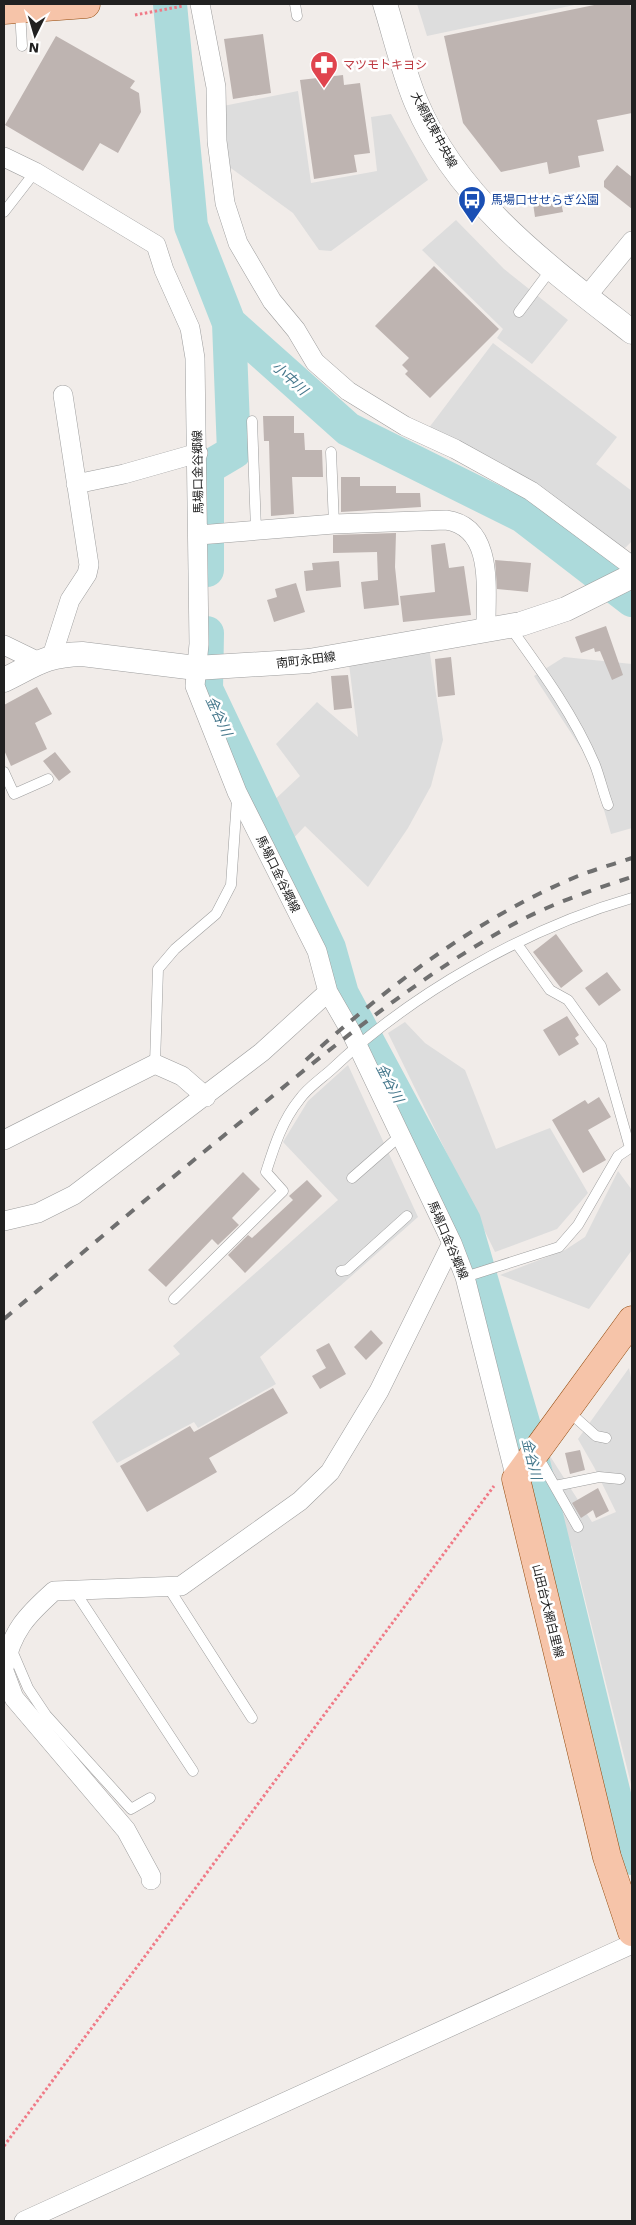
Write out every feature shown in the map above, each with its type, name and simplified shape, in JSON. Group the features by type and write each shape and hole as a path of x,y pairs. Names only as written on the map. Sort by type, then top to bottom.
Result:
{"main road":[{"path":"12,10 86,4"},
{"path":"516,1479 632,1322"},
{"name":"山田台大網白里線","path":"516,1479 607,1857 632,1932"}],"street":[{"name":"大網駅東中央線","path":"384,4 416,102 452,168 504,226 552,268 632,332"},
{"path":"193,5 216,87 217,141 225,203 238,243 272,301 296,330 315,362 356,396 405,426 455,449 531,491 624,578"},
{"path":"4,157 35,172"},
{"name":"馬場口金谷郷線","path":"35,172 156,245 164,270 190,328 195,358 198,453 199,644 195,686 237,792 317,951 328,992 357,1045 452,1243 465,1277 516,1479"},
{"path":"586,296 632,241"},
{"path":"4,645 45,659 70,600 87,574 90,565 76,484 64,395"},
{"path":"76,484 124,474 198,453"},
{"path":"199,535 334,524 446,520 458,522 468,527 481,546 484,568 486,631"},
{"name":"南町永田線","path":"4,680 45,659 82,654 196,668 309,661 486,631 545,617 624,578"},
{"path":"4,1221 38,1213 74,1195 206,1097 262,1052 328,992"},
{"path":"4,1140 155,1064 182,1076 206,1097"},
{"path":"151,1880 151,1876 126,1830 14,1698 4,1670 9,1644 29,1613 54,1591 181,1586 300,1500 330,1472 379,1391 452,1243"},
{"path":"24,2221 632,1944"}],"lane":[{"path":"295,4 297,16"},
{"path":"12,10 22,46"},
{"path":"4,212 35,172"},
{"path":"519,312 552,268"},
{"path":"252,421 256,530"},
{"path":"331,452 334,524"},
{"path":"509,626 541,671 577,729 595,765 608,805"},
{"path":"4,772 14,794 48,779"},
{"path":"155,1064 158,969 175,949 216,914 231,885 237,792"},
{"path":"174,1299 283,1191 266,1172 276,1138 299,1100 357,1045 397,1015 453,979 547,927 598,908 632,898"},
{"path":"465,1277 559,1247 578,1225 618,1156 631,1148 602,1046 568,1000 550,990 518,944"},
{"path":"352,1178 400,1136"},
{"path":"341,1271 347,1270 407,1216"},
{"path":"567,1409 596,1436 606,1438"},
{"path":"536,1452 578,1527"},
{"path":"555,1486 599,1477 620,1479"},
{"path":"168,1586 252,1718"},
{"path":"74,1590 193,1771"},
{"path":"9,1644 28,1688 46,1715 131,1809 150,1798"}],"path":[{"path":"134,15 193,5"},
{"path":"4,2146 495,1485 516,1479"}],"shaded area":[{"path":"417,4 579,4 427,36"},
{"path":"298,91 311,183 377,171 371,117 391,114 428,180 331,251 319,250 293,213 228,166 223,106"},
{"path":"456,220 504,269 568,320 532,364 497,338 503,329 422,250"},
{"path":"493,343 617,437 596,464 632,491 632,541 625,548 610,542 508,467 428,429"},
{"path":"429,648 443,740 431,786 408,828 368,887 305,826 287,845 268,806 300,776 276,744 317,702 358,737 349,664"},
{"path":"564,657 632,664 632,828 611,834 590,762 534,676"},
{"path":"405,1022 425,1043 465,1070 496,1149 550,1128 588,1193 557,1229 495,1252 388,1033"},
{"path":"348,1065 418,1217 260,1357 276,1384 198,1428 194,1422 117,1463 92,1422 180,1354 173,1346 338,1200 283,1142 308,1101"},
{"path":"618,1171 632,1190 632,1250 589,1309 500,1275 565,1250 585,1237"},
{"path":"629,1368 632,1383 632,1788 572,1547 535,1487 550,1456 592,1522 616,1512 578,1439"}],"building":[{"path":"599,4 630,4 632,16 632,113 597,120 604,151 578,156 580,167 549,174 547,162 501,172 463,123 444,36"},
{"path":"263,34 271,93 233,99 224,39"},
{"path":"56,36 135,81 130,88 139,93 141,112 118,153 100,143 83,171 5,125"},
{"path":"343,75 344,85 360,83 370,153 354,155 357,172 314,179 300,80"},
{"path":"617,165 632,177 632,209 604,187 604,181"},
{"path":"560,197 563,212 535,217 533,203"},
{"path":"434,266 499,329 430,398 405,374 408,371 402,365 409,358 375,326"},
{"path":"263,416 294,416 294,433 304,433 305,450 322,450 323,477 292,477 294,514 271,516 269,441 264,441"},
{"path":"341,477 360,477 360,486 396,486 396,493 420,493 421,507 341,512"},
{"path":"396,533 395,567 399,605 364,609 361,582 378,580 377,552 333,553 333,535"},
{"path":"445,543 449,568 464,566 471,615 403,622 400,596 435,592 431,545"},
{"path":"495,560 531,563 528,592 497,589"},
{"path":"339,561 341,587 306,591 304,571 313,570 312,563"},
{"path":"296,583 305,612 274,622 267,600 277,597 275,589"},
{"path":"606,626 623,675 612,680 600,651 595,652 594,648 581,653 575,637"},
{"path":"451,657 455,695 438,697 435,659"},
{"path":"348,675 352,708 334,710 331,676"},
{"path":"37,687 52,714 35,723 47,749 11,766 4,750 4,705"},
{"path":"55,752 71,772 59,781 43,761"},
{"path":"556,934 583,971 561,988 533,952"},
{"path":"607,972 621,990 599,1006 585,988"},
{"path":"567,1016 579,1035 575,1038 579,1044 559,1056 543,1030"},
{"path":"599,1097 611,1117 588,1130 606,1160 583,1173 552,1120 585,1100 588,1104"},
{"path":"243,1172 260,1189 232,1218 239,1225 218,1245 212,1239 166,1287 148,1270"},
{"path":"307,1180 322,1196 245,1273 228,1255 248,1235 252,1238 293,1200 289,1196"},
{"path":"371,1330 383,1343 366,1360 354,1347"},
{"path":"329,1343 346,1374 320,1389 312,1376 326,1368 316,1350"},
{"path":"273,1388 288,1413 209,1458 217,1472 147,1512 120,1466 190,1426 194,1432"},
{"path":"580,1450 585,1470 570,1474 565,1453"},
{"path":"598,1488 609,1511 596,1518 593,1510 581,1518 572,1503"}],"waterway":[{"name":"小中川","path":"170,4 191,226 229,323 348,429 523,516 632,600"},
{"name":"金谷川","path":"207,570 207,468 234,452 229,323"},
{"name":"金谷川","path":"207,633 206,689 329,948 342,994 464,1221 526,1433 618,1811 632,1858"}],"railway":[{"path":"306,1060 368,1006 469,933 541,893 578,876 632,858"},
{"path":"4,1319 288,1083 411,989 476,946 524,918 601,887 632,877"}],"place":[{"name":"マツモトキヨシ","path":"324,89"},
{"name":"馬場口せせらぎ公園","path":"472,224"}]}
